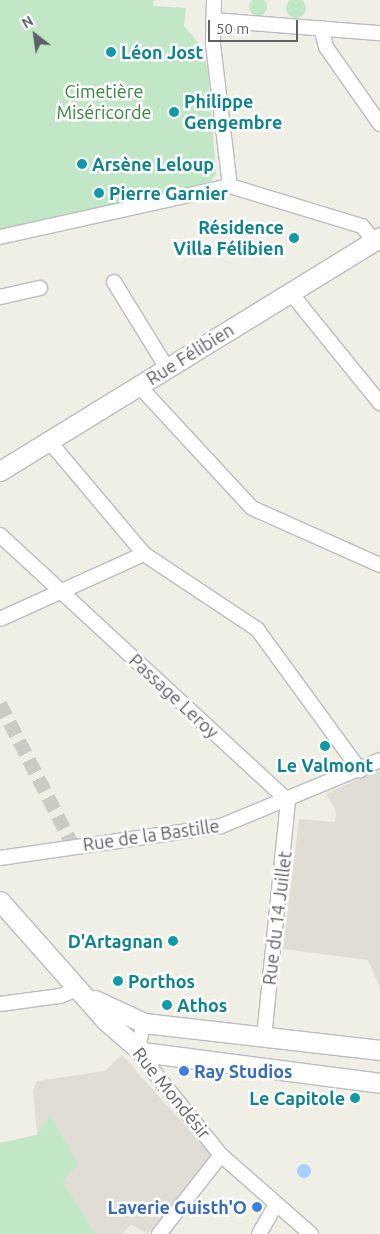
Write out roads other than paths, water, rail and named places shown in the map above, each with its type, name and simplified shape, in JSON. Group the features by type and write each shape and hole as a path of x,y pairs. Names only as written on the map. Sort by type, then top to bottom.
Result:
{"main road":[{"name":"Rue Félibien","path":"0,471 377,239"},
{"name":"Rue Mondésir","path":"0,901 77,989 142,1052"},
{"path":"77,989 119,1014 144,1023 380,1050"},
{"path":"142,1052 380,1083"}],"street":[{"path":"214,0 213,20 230,186"},
{"path":"213,20 380,33"},
{"path":"320,28 326,47 380,124"},
{"path":"0,238 230,186 362,226 377,239"},
{"path":"114,282 167,368"},
{"path":"0,297 40,288"},
{"path":"290,292 380,403"},
{"path":"138,386 252,508 380,565"},
{"path":"49,441 144,554 258,629 360,770"},
{"name":"Passage Leroy","path":"0,535 59,592 288,801"},
{"path":"0,618 144,554"},
{"name":"Rue de la Bastille","path":"0,858 221,826 288,801 380,760"},
{"name":"Rue du 14 Juillet","path":"264,1036 288,801"},
{"path":"0,1004 77,989"},
{"path":"142,1052 139,1037 144,1023"},
{"name":"Rue Mondésir","path":"142,1052 154,1072 221,1155 311,1234"},
{"path":"159,1234 221,1155"},
{"path":"259,1234 276,1204"}],"water":[{"path":"304,1164 309,1166 311,1171 309,1176 304,1178 299,1176 297,1171 299,1166"}],"tunnel":[{"path":"0,704 73,846"}],"place":[{"name":"Léon Jost","path":"111,52"},
{"name":"Philippe Gengembre","path":"174,112"},
{"name":"Arsène Leloup","path":"82,164"},
{"name":"Pierre Garnier","path":"99,193"},
{"name":"Résidence Villa Félibien","path":"294,238"},
{"name":"Le Valmont","path":"325,746"},
{"name":"D'Artagnan","path":"173,941"},
{"name":"Porthos","path":"118,981"},
{"name":"Athos","path":"167,1005"},
{"name":"Ray Studios","path":"184,1071"},
{"name":"Le Capitole","path":"355,1098"},
{"name":"Laverie Guisth'O","path":"257,1207"}],"park label":[{"name":"Cimetière Miséricorde","path":"104,102"}]}
